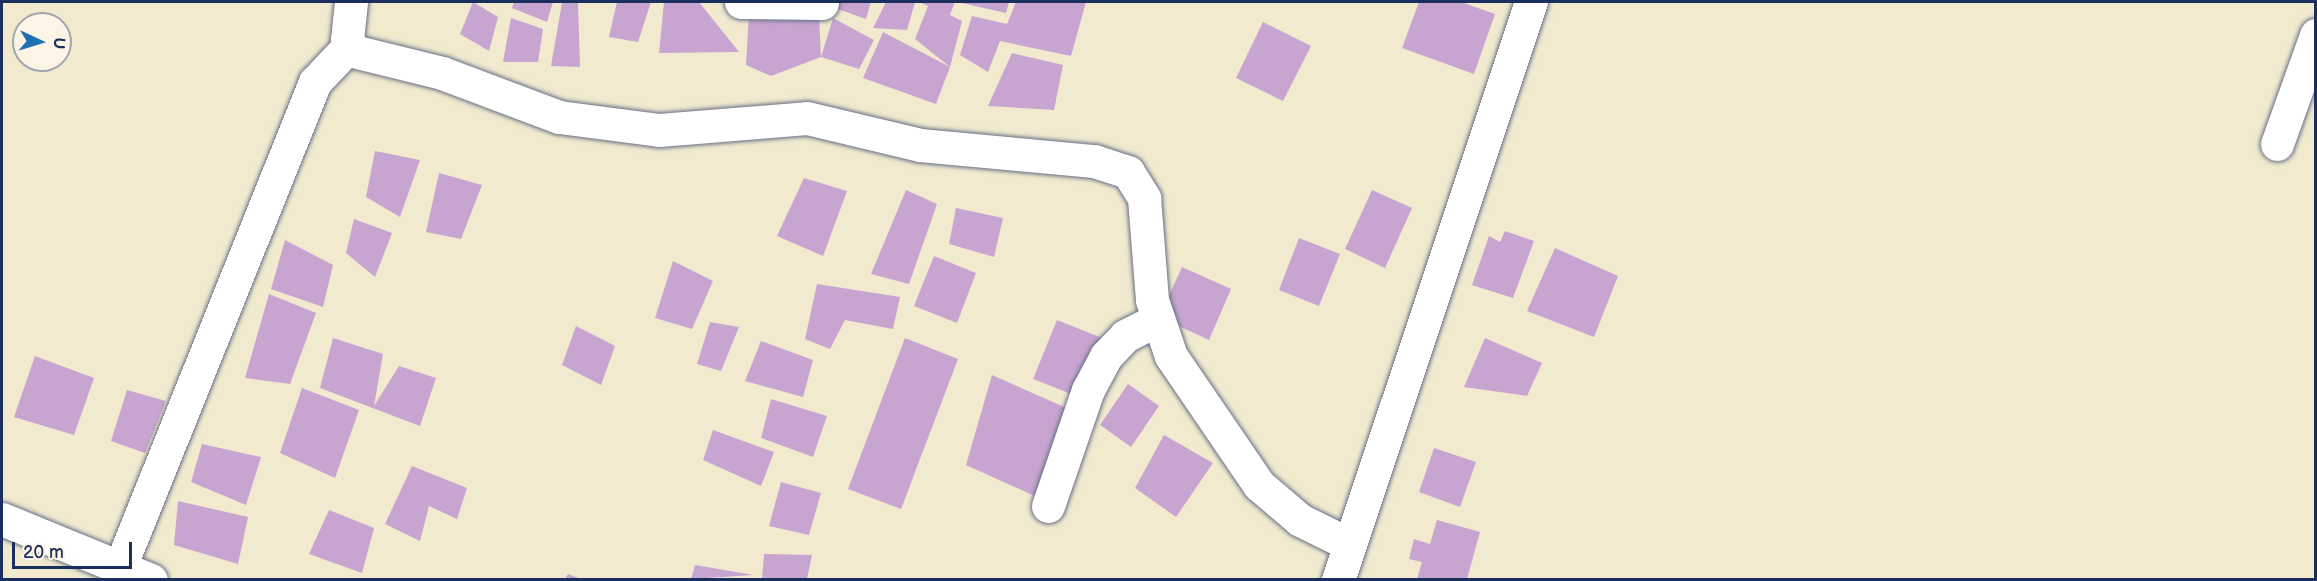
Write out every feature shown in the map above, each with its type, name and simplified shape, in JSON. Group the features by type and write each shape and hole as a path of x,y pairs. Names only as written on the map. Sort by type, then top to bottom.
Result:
{"street":[{"path":"120,567 315,82 349,46 351,2"},
{"path":"741,2 822,3"},
{"path":"1338,579 1531,2"},
{"path":"2277,144 2316,35"},
{"path":"349,46 360,54 442,73 520,106 603,124 681,130 807,118 920,145 1112,164 1128,172 1144,198 1157,320 1171,356 1259,485 1300,520 1349,544"},
{"path":"1048,506 1088,390 1106,356 1125,336 1157,320"},
{"path":"2,519 151,579"}],"building":[{"path":"473,2 498,17 489,51 460,34"},
{"path":"514,2 553,2 547,22 512,8"},
{"path":"578,2 580,67 551,66 562,3"},
{"path":"617,2 651,2 638,42 609,37"},
{"path":"664,2 699,2 739,52 659,53"},
{"path":"837,2 871,2 866,19 835,8"},
{"path":"886,2 915,2 907,30 873,28"},
{"path":"919,2 955,2 950,15 962,21 950,67 915,39 928,6"},
{"path":"963,2 1009,2 1006,13 962,3"},
{"path":"1016,2 1086,2 1071,56 1000,41 988,72 960,55 972,16 1007,24"},
{"path":"1419,2 1461,2 1495,14 1474,74 1402,48"},
{"path":"749,14 773,19 819,15 821,57 771,76 746,65"},
{"path":"511,18 543,29 538,62 503,62"},
{"path":"833,18 874,40 859,69 821,57"},
{"path":"1263,22 1311,46 1283,101 1236,78"},
{"path":"883,32 950,67 936,104 863,78"},
{"path":"1012,53 1063,65 1054,110 988,106"},
{"path":"375,151 420,160 400,217 366,197"},
{"path":"439,173 482,185 461,239 426,232"},
{"path":"804,178 847,191 823,256 777,236"},
{"path":"906,190 937,204 909,284 871,274"},
{"path":"1372,190 1412,208 1385,268 1345,249"},
{"path":"956,208 1003,218 994,257 949,244"},
{"path":"354,219 392,233 375,277 346,253"},
{"path":"1505,231 1534,241 1513,298 1472,285 1489,236 1500,242"},
{"path":"1299,238 1340,254 1319,306 1279,290"},
{"path":"285,240 333,265 323,307 271,289"},
{"path":"1555,248 1618,276 1594,337 1527,311"},
{"path":"934,256 976,273 957,323 914,306"},
{"path":"673,261 713,281 692,329 655,318"},
{"path":"1182,267 1231,289 1209,340 1159,317"},
{"path":"817,284 900,297 893,329 845,320 830,349 805,339"},
{"path":"269,294 316,313 290,384 245,378"},
{"path":"1057,320 1102,338 1079,397 1033,379"},
{"path":"710,322 739,327 721,371 697,364"},
{"path":"576,326 615,346 601,385 562,365"},
{"path":"333,338 383,354 374,406 399,366 436,378 420,426 320,388"},
{"path":"905,338 958,359 901,509 848,489"},
{"path":"1485,338 1542,363 1527,396 1464,387"},
{"path":"761,341 813,360 803,397 745,381"},
{"path":"35,356 94,378 74,435 14,417"},
{"path":"992,375 1071,410 1046,501 966,465"},
{"path":"1128,384 1159,406 1131,447 1100,425"},
{"path":"302,388 359,410 335,478 280,453"},
{"path":"127,390 166,401 145,453 111,441"},
{"path":"771,399 827,416 813,457 761,438"},
{"path":"713,430 774,452 761,486 703,460"},
{"path":"1164,435 1213,463 1176,517 1135,488"},
{"path":"202,444 261,457 246,505 191,482"},
{"path":"1434,448 1476,462 1460,507 1419,492"},
{"path":"412,466 467,488 457,519 429,506 420,541 385,524"},
{"path":"781,482 821,493 809,535 769,526"},
{"path":"178,501 248,517 238,564 174,545"},
{"path":"329,510 374,528 362,573 309,554"},
{"path":"1437,520 1480,532 1467,579 1417,579 1422,562 1409,559 1414,539 1430,544"},
{"path":"764,554 812,555 807,579 762,579"},
{"path":"695,565 754,575 691,579"},
{"path":"568,574 581,579 565,579"}]}
